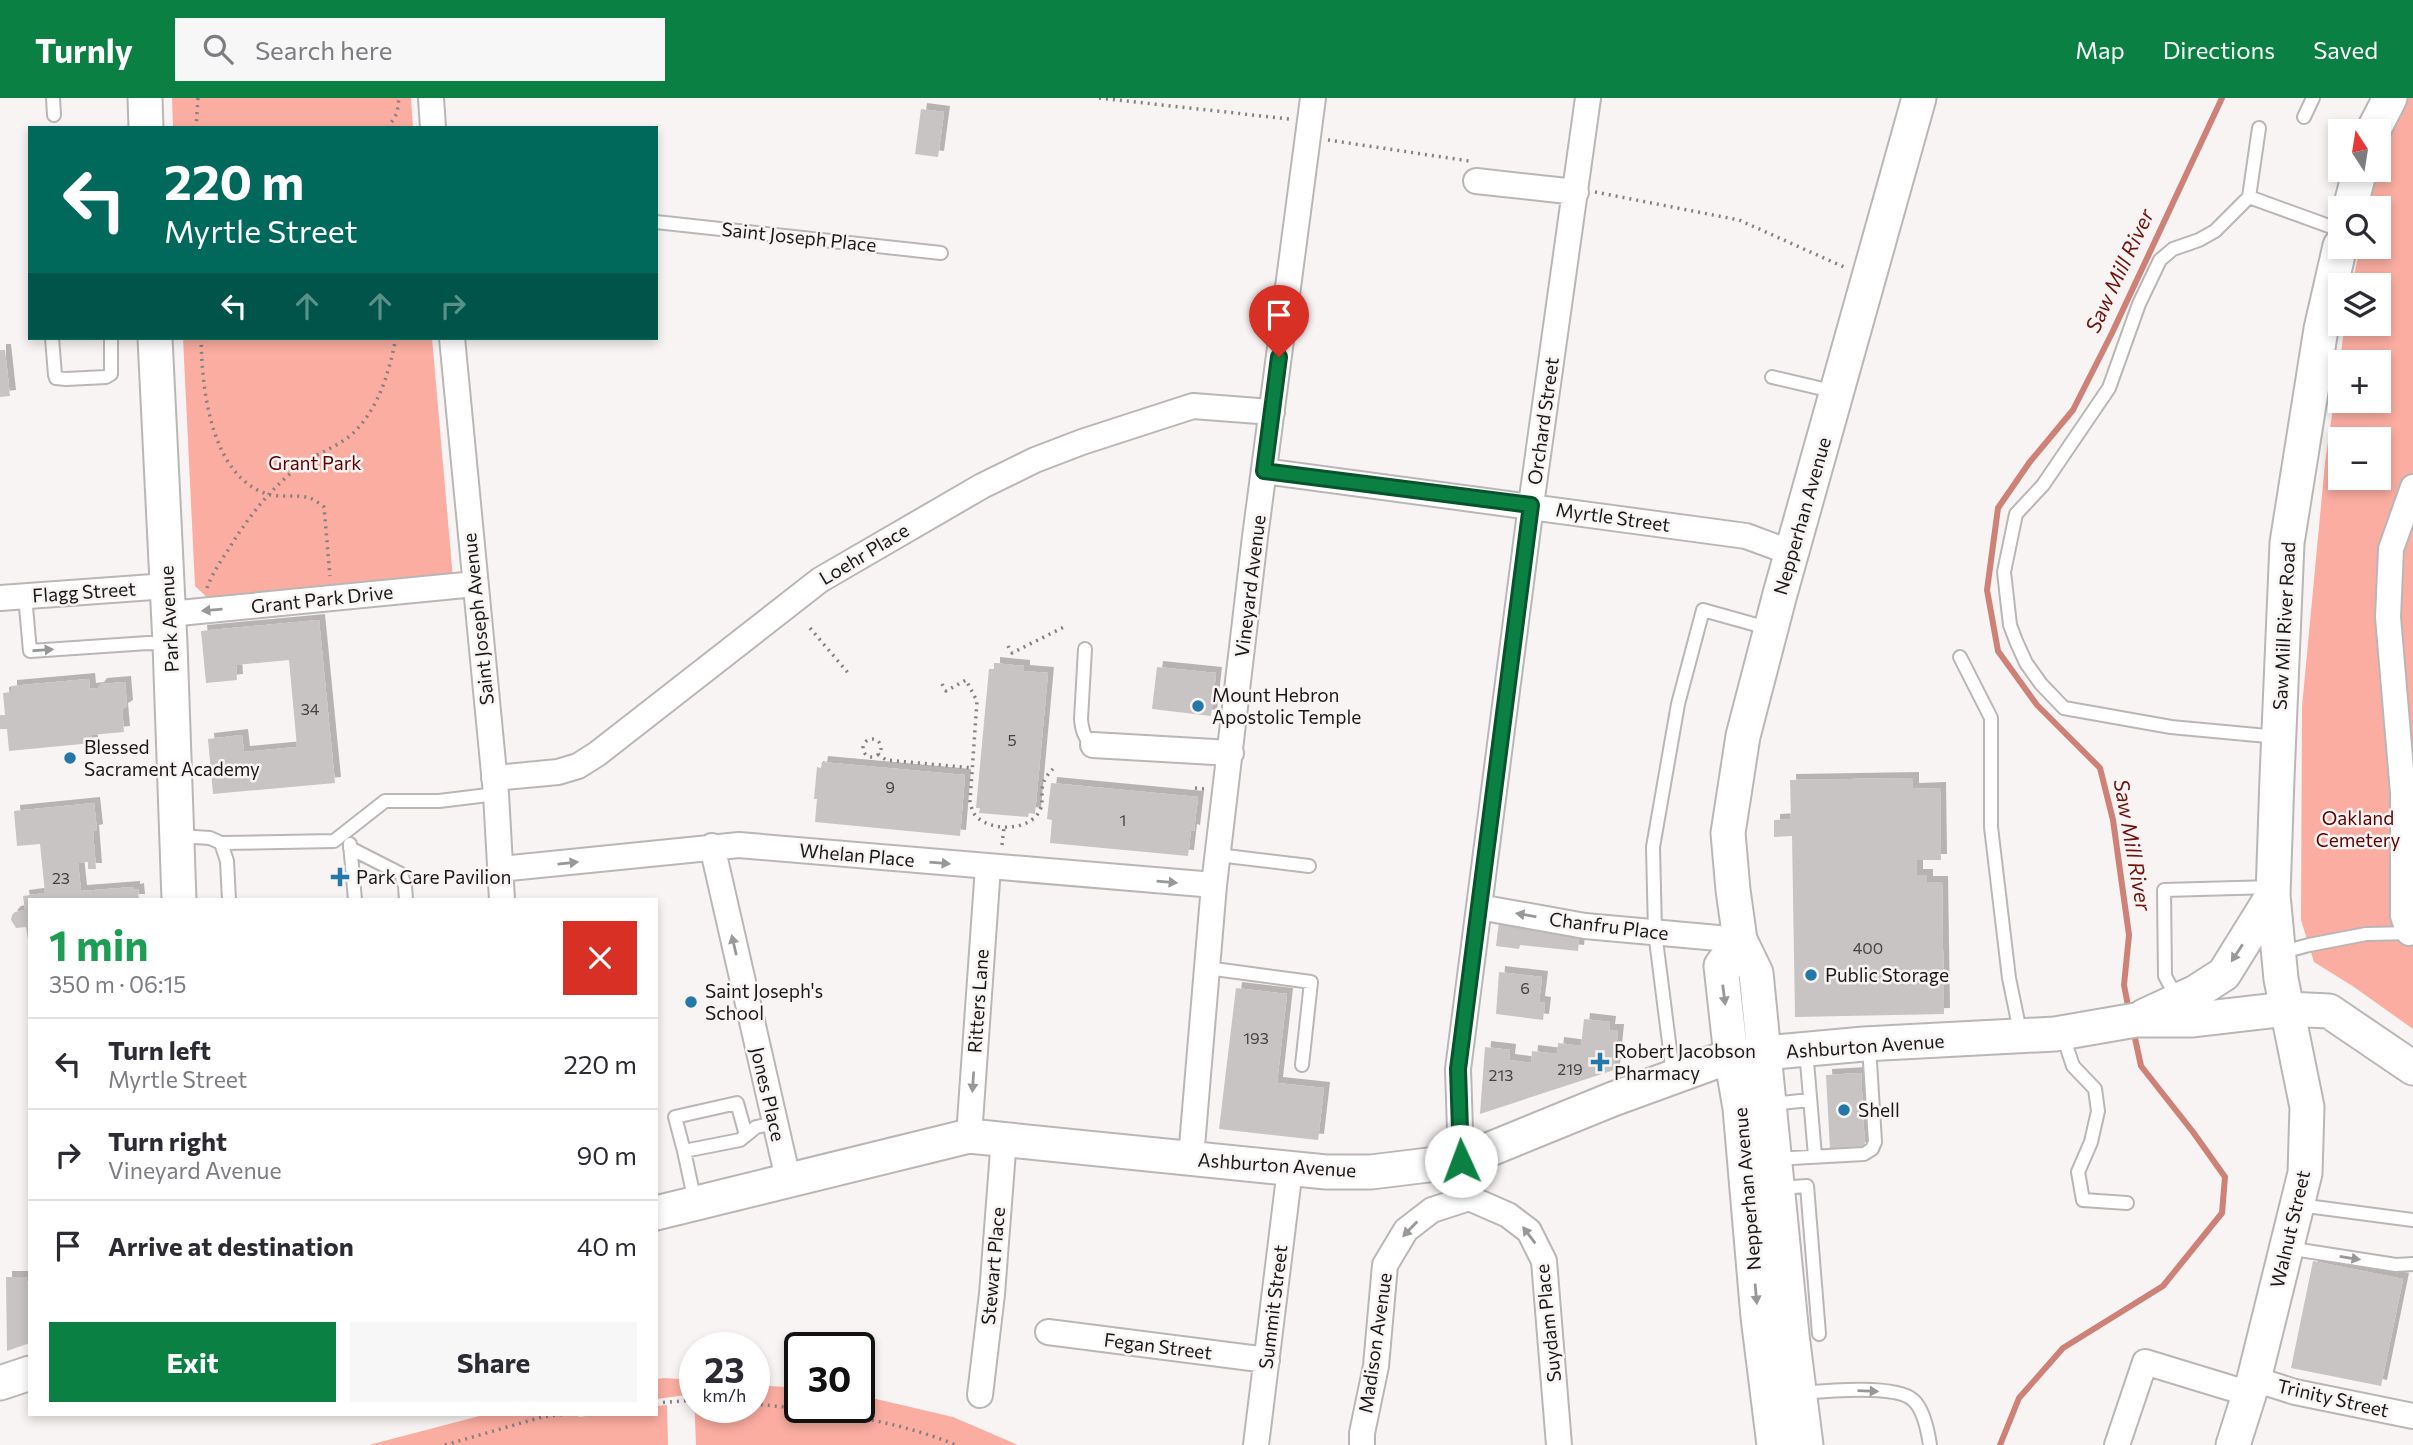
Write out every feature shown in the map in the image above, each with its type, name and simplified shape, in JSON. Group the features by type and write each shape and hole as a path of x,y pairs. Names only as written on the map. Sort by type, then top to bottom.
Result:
{"main road":[{"path":"145,98 146,126"},
{"name":"Nepperhan Avenue","path":"1806,1445 1770,1104 1747,1055 1721,966 1740,940 1728,833 1743,736 1791,554 1919,98"},
{"path":"2379,119 2390,98"},
{"name":"Saw Mill River Road","path":"2287,1009 2278,953 2273,891 2287,543 2321,329 2337,259"},
{"name":"Park Avenue","path":"155,340 177,614 176,836 179,898"},
{"path":"2121,1022 2196,992 2224,974 2273,891"},
{"name":"Ashburton Avenue","path":"658,1212 969,1136 1326,1172 1371,1172 1461,1161 1614,1099 1747,1055 1869,1044 2021,1036 2121,1022 2192,1020 2287,1009 2329,1012 2413,1068"},
{"name":"Walnut Street","path":"2232,1445 2252,1386 2305,1173 2307,1107 2287,1009"},
{"name":"Nepperhan Avenue","path":"1747,1055 1740,1108 1758,1317 1774,1445"},
{"path":"0,1383 28,1374"}],"street":[{"path":"431,98 433,126"},
{"name":"Orchard Street","path":"1461,1161 1458,1069 1531,505 1588,98"},
{"name":"Vineyard Avenue","path":"1191,1158 1214,885 1264,471 1311,119"},
{"path":"1476,181 1576,190"},
{"name":"Saint Joseph Avenue","path":"452,340 495,786 502,898"},
{"name":"Loehr Place","path":"495,786 578,766 820,580 971,492 1035,460 1125,427 1193,406 1272,412"},
{"name":"Myrtle Street","path":"1264,471 1746,536 1791,554"},
{"path":"2411,933 2403,916 2403,793 2388,617 2391,549 2413,487"},
{"name":"Grant Park Drive","path":"177,614 475,584"},
{"name":"Flagg Street","path":"0,598 25,596 177,614"},
{"path":"1093,745 1231,753"},
{"name":"Whelan Place","path":"500,869 740,845 995,857 1214,885"},
{"name":"Jones Place","path":"712,846 788,1179"},
{"name":"Ritters Lane","path":"969,1136 995,857"},
{"name":"Chanfru Place","path":"1479,907 1585,926 1740,940"},
{"name":"Stewart Place","path":"980,1395 992,1294 1004,1138"},
{"path":"1461,1161 1469,1198"},
{"name":"Summit Street","path":"1256,1445 1290,1169"},
{"name":"Madison Avenue","path":"1362,1445 1376,1366 1385,1265 1406,1230 1432,1210 1469,1198"},
{"name":"Suydam Place","path":"1469,1198 1508,1215 1529,1231 1544,1261 1559,1445"},
{"name":"Fegan Street","path":"1048,1332 1267,1360"},
{"name":"Trinity Street","path":"2117,1445 2145,1362 2252,1386 2413,1416"}],"lane":[{"path":"52,98 54,115"},
{"path":"2304,117 2313,98"},
{"path":"2259,128 2249,197 2215,231 2173,249 2160,260 2139,304 2109,388 2043,485 2016,514 2004,572 2010,625 2016,641 2040,684 2064,708 2171,727 2278,737"},
{"path":"2249,197 2328,226"},
{"name":"Saint Joseph Place","path":"658,222 941,253"},
{"path":"52,340 55,375 66,379 106,377 111,374 111,340"},
{"path":"1772,377 1836,392"},
{"path":"25,596 30,651 177,614"},
{"path":"1674,1077 1655,932 1653,847 1678,704 1703,610 1771,629"},
{"path":"1085,649 1081,719 1086,740 1093,745"},
{"path":"1960,657 1991,718 1990,827 2009,978 2021,1036"},
{"path":"176,836 210,838 220,844 334,841 385,801 439,802 495,786"},
{"path":"348,830 355,898"},
{"path":"220,844 227,861 229,898"},
{"path":"350,848 401,874 406,898"},
{"path":"1218,855 1309,866"},
{"path":"2178,1000 2165,976 2164,890 2273,891"},
{"path":"2278,953 2309,944 2366,934 2411,933"},
{"path":"1207,968 1311,982 1302,1065"},
{"path":"2062,1032 2073,1066 2095,1089 2098,1111 2091,1142 2078,1172 2083,1200 2127,1203"},
{"path":"1776,1174 1815,1156 1864,1154 1872,1149 1875,1142 1869,1044"},
{"path":"1806,1049 1815,1156"},
{"path":"1770,1104 1810,1100"},
{"path":"695,1203 675,1117 737,1103 746,1135"},
{"path":"684,1151 740,1140 756,1127 775,1123"},
{"path":"1776,1174 1807,1186 1819,1334"},
{"path":"2297,1205 2413,1220"},
{"path":"2287,1248 2396,1265 2413,1264"},
{"path":"1800,1393 1847,1390 1894,1392 1913,1400 1926,1423 1930,1445"}],"path":[{"path":"196,126 198,98"},
{"path":"389,126 397,113 399,98"},
{"path":"1099,98 1311,119 1457,159"},
{"path":"1576,190 1739,220 1868,278"},
{"path":"201,340 210,417 222,455 241,479 267,494 310,498 324,507 332,598"},
{"path":"177,614 211,577 244,524 267,494 306,462 351,434 374,404 389,373 396,340"},
{"path":"1008,646 1012,653 1063,627"},
{"path":"810,628 849,674"},
{"path":"942,684 946,691 966,680 976,696 978,707 970,801 976,816 986,823 1004,827 1017,826 1037,815 1042,782 1053,769"},
{"path":"864,742 878,742 881,747 878,754 873,757 865,754 864,742"},
{"path":"878,754 886,760 973,768"},
{"path":"1195,788 1205,789"},
{"path":"995,857 1004,827"},
{"path":"658,1403 679,1402"},
{"path":"770,1406 809,1409 873,1422 938,1437 956,1445"},
{"path":"445,1445 550,1416"}],"green space":[{"path":"172,98 411,98 413,126 173,126"},
{"name":"Oakland Cemetery","path":"2402,98 2413,98 2413,1029 2314,962 2301,920 2302,707 2328,442 2328,490 2391,490 2391,427 2330,427 2332,413 2391,413 2391,350 2341,350 2343,336 2391,336 2391,273 2355,273 2357,259 2391,259 2391,196 2371,196 2375,182 2391,182 2391,123"},
{"name":"Grant Park","path":"183,340 432,340 453,579 210,600 195,586"},
{"path":"658,1379 679,1379 679,1396 658,1399"},
{"path":"770,1386 784,1387 784,1423 875,1423 875,1399 953,1417 1018,1445 696,1445 695,1423 770,1423"},
{"path":"667,1405 668,1445 369,1445 479,1416 658,1416 658,1406"}],"building":[{"path":"921,109 944,112 938,157 915,154"},
{"path":"0,350 5,350 10,396 0,397"},
{"path":"319,620 335,783 213,794 208,739 242,735 244,752 297,747 289,660 236,665 237,680 206,683 201,631"},
{"path":"994,663 1024,666 1024,671 1048,673 1035,814 1029,813 1028,817 979,813 980,808 976,808 989,669 994,669"},
{"path":"1157,667 1216,673 1211,716 1152,709"},
{"path":"89,679 90,689 98,688 101,684 125,682 127,706 122,709 124,732 91,735 92,743 9,751 7,729 0,729 0,715 5,715 3,693 11,692 11,686"},
{"path":"822,762 965,775 960,836 815,822 817,767 821,768"},
{"path":"1913,778 1913,789 1940,788 1941,860 1917,860 1917,875 1927,875 1927,882 1942,882 1944,1014 1795,1017 1792,836 1774,837 1774,820 1791,819 1790,780"},
{"path":"1051,783 1198,797 1188,856 1050,843 1052,820 1047,819"},
{"path":"94,803 97,830 93,831 96,869 88,869 88,862 78,863 81,891 134,887 134,890 138,889 139,898 28,898 28,940 26,927 16,928 11,920 15,912 25,910 23,896 45,893 40,844 17,846 14,811"},
{"path":"1499,921 1580,930 1578,951 1520,945 1519,949 1496,946"},
{"path":"1499,972 1542,977 1539,1002 1545,1003 1543,1020 1496,1014"},
{"path":"1236,988 1287,994 1277,1083 1324,1088 1318,1140 1219,1129"},
{"path":"1584,1019 1610,1022 1609,1030 1618,1030 1614,1070 1480,1114 1485,1047 1510,1050 1509,1060 1531,1063 1532,1051 1557,1054 1558,1043 1581,1046"},
{"path":"1861,1073 1865,1148 1830,1150 1826,1075"},
{"path":"2313,1261 2403,1279 2381,1386 2291,1368"},
{"path":"6,1277 26,1277 28,1344 7,1351"}],"waterway":[{"name":"Saw Mill River","path":"2129,1011 2124,985 2129,935 2113,820 2100,768 2037,705 1998,651 1987,590 1998,508 2029,463 2073,410 2222,98"},
{"name":"Saw Mill River","path":"2000,1445 2019,1398 2063,1348 2163,1286 2222,1213 2225,1177 2141,1066 2133,1029"}],"place":[{"name":"Mount Hebron Apostolic Temple","path":"1198,706"},
{"name":"Blessed Sacrament Academy","path":"70,758"},
{"name":"Park Care Pavilion","path":"340,877"},
{"name":"Public Storage","path":"1811,975"},
{"name":"Saint Joseph's School","path":"691,1002"},
{"name":"Robert Jacobson Pharmacy","path":"1600,1062"},
{"name":"Shell","path":"1844,1110"}],"route":[{"path":"1279,357 1264,471 1531,505 1458,1069 1461,1161"}]}
